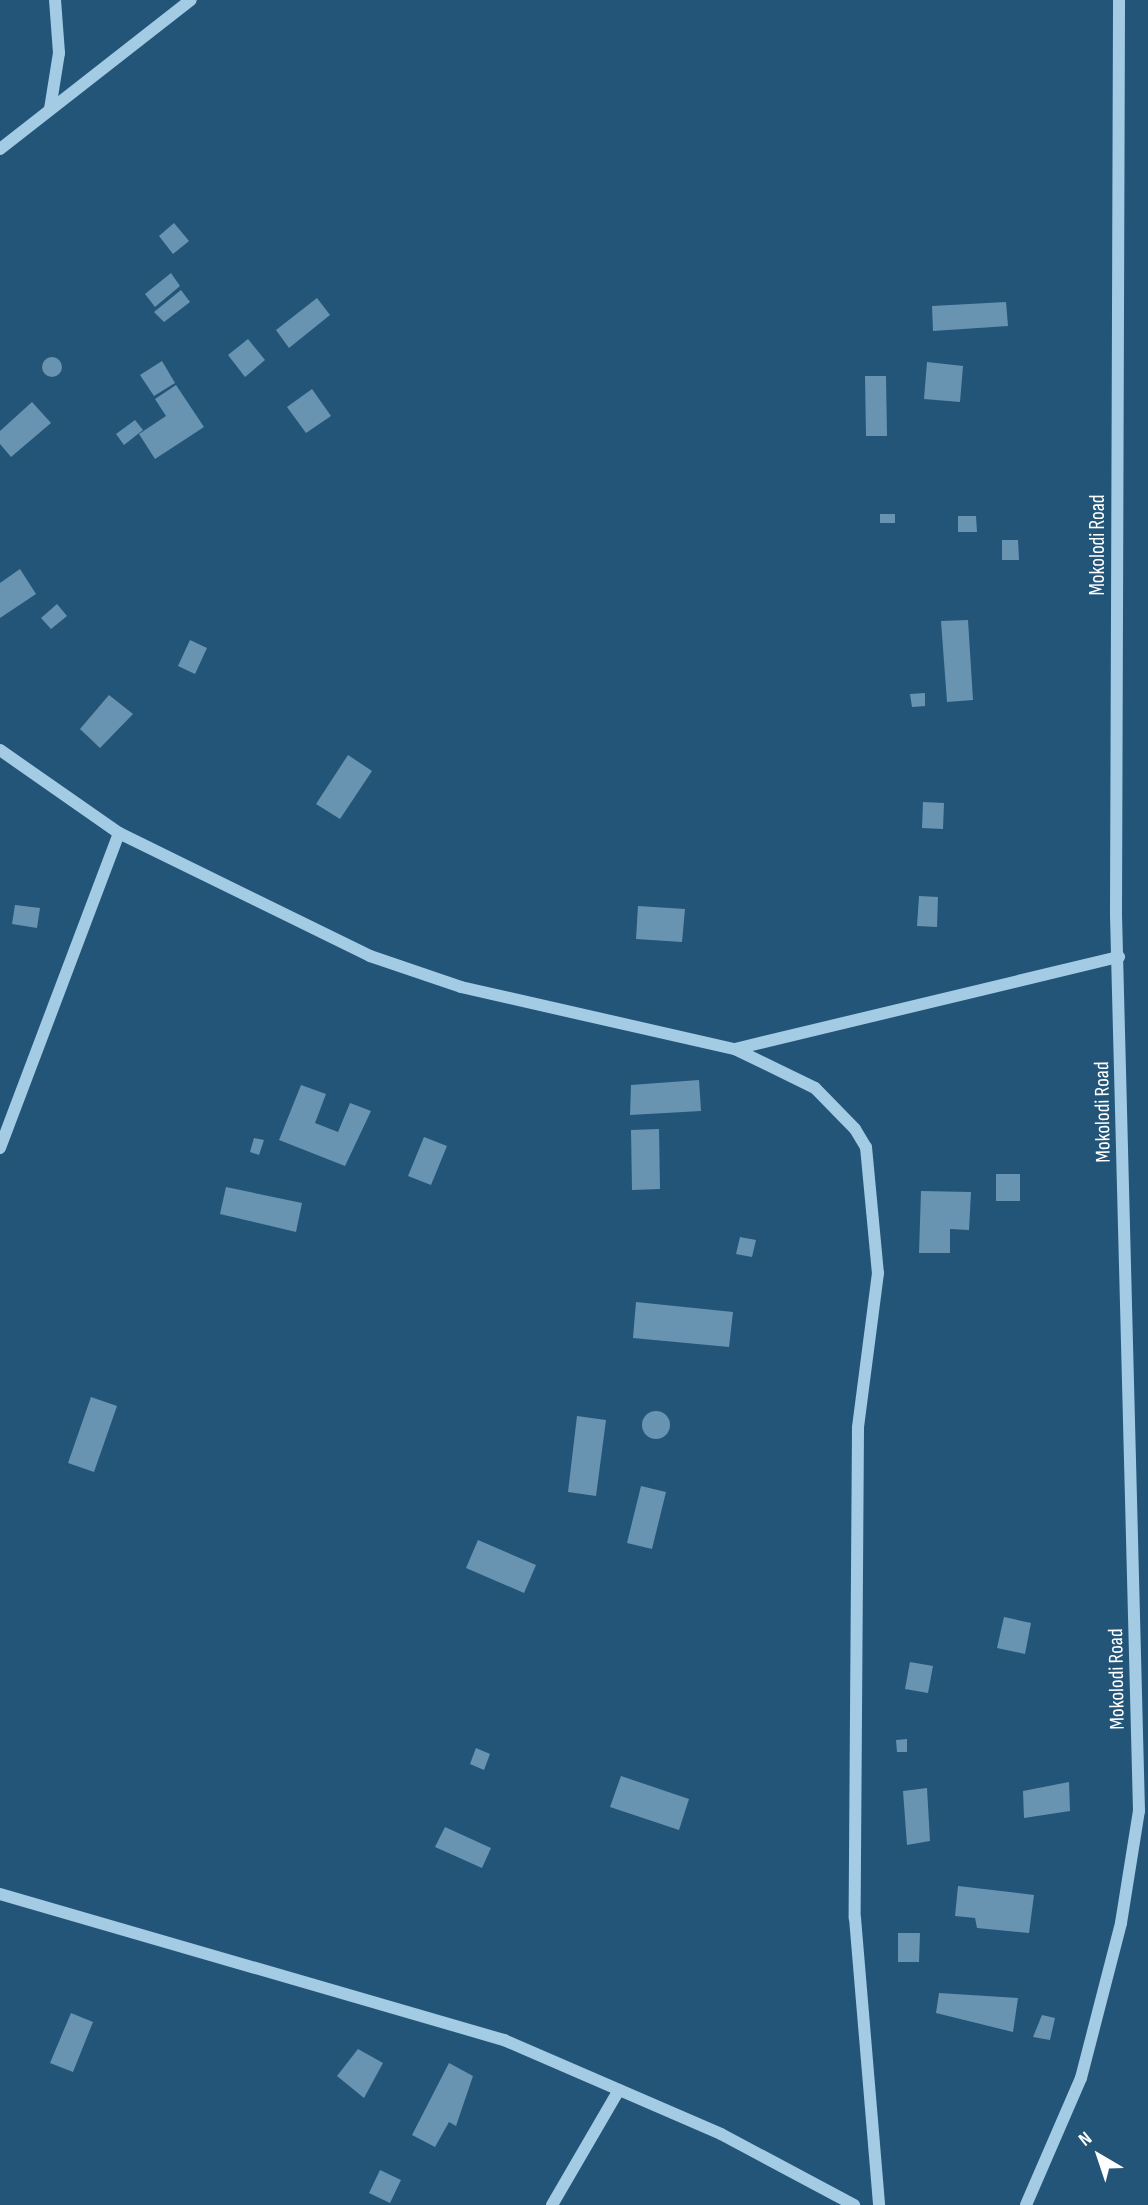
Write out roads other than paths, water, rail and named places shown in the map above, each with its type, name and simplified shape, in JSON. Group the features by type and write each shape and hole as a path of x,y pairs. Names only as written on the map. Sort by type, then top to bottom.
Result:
{"street":[{"path":"50,109 59,53 55,0"},
{"path":"0,149 191,0"},
{"name":"Mokolodi Road","path":"1026,2205 1081,2078 1121,1923 1139,1811 1119,957 1119,0"},
{"path":"0,750 119,833 413,973 735,1048 815,1088 866,1147 878,1273 858,1428 855,1918 879,2205"},
{"path":"0,1148 119,833"},
{"path":"735,1048 1119,957"},
{"path":"0,1894 504,2040 721,2134 854,2205"},
{"path":"552,2205 619,2090"}]}
